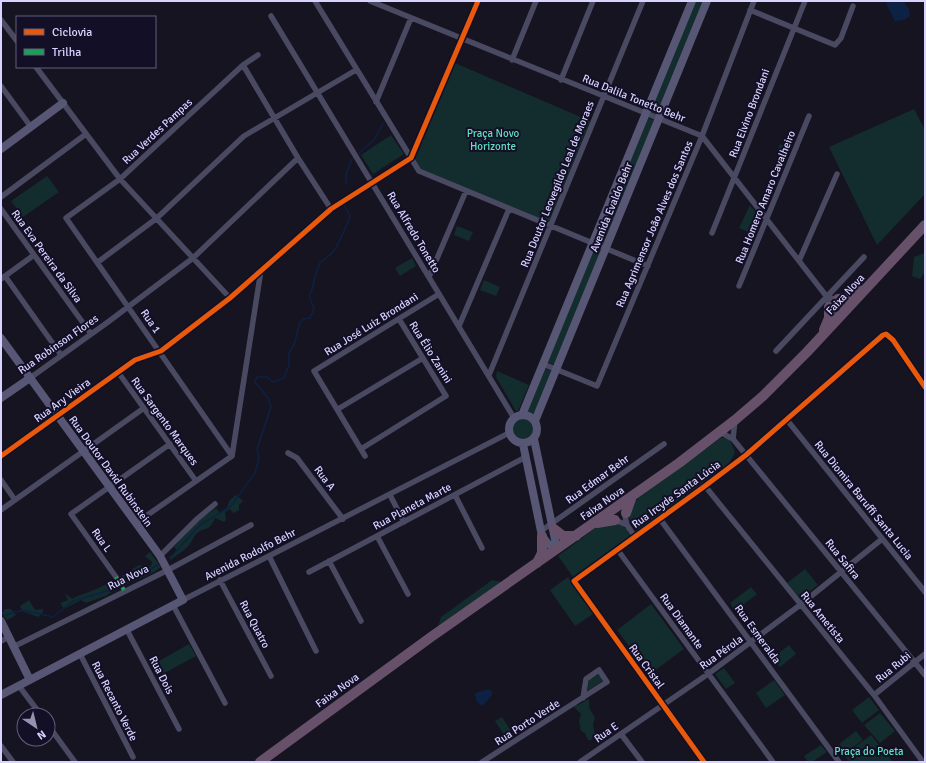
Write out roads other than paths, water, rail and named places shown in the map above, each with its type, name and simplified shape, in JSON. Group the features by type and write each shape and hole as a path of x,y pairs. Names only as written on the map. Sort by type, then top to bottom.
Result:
{"highway":[{"name":"Faixa Nova","path":"260,762 375,678 615,509 735,420 763,396 820,339 925,225"},
{"path":"838,299 848,298 872,283"},
{"path":"820,339 829,318 829,307"},
{"path":"626,513 633,496"},
{"path":"592,525 615,520"},
{"path":"553,526 564,536 576,536"},
{"path":"537,563 542,553 541,533"}],"street":[{"path":"315,1 419,171 606,250 648,266"},
{"name":"Rua Dalila Tonetto Behr","path":"370,1 659,120 702,136"},
{"path":"161,352 230,298 331,209 411,158 478,1"},
{"path":"512,60 536,1"},
{"path":"561,80 593,1"},
{"name":"Rua Doutor Leovegildo Leal de Moraes","path":"489,375 643,1"},
{"name":"Avenida Evaldo Behr","path":"518,416 543,364 692,1"},
{"name":"Avenida Evaldo Behr","path":"535,421 707,1"},
{"name":"Rua Agrimensor João Alves dos Santos","path":"556,369 597,386 702,136 754,1"},
{"name":"Rua Elvino Brondani","path":"712,233 805,1"},
{"path":"750,10 833,45 839,43 853,6"},
{"name":"Rua Alfredo Tonetto","path":"271,16 318,91 489,375 518,416"},
{"path":"376,102 411,18"},
{"path":"1,20 16,40"},
{"name":"Rua Verdes Pampas","path":"66,218 120,179 243,65 258,55"},
{"path":"243,65 298,158 331,209"},
{"path":"37,68 120,179 230,298"},
{"path":"98,262 157,218 244,136 318,91 356,70"},
{"path":"1,86 31,127"},
{"path":"1,148 63,103"},
{"name":"Rua Homero Amaro Cavalheiro","path":"739,286 809,116"},
{"path":"1,197 86,134"},
{"path":"702,136 827,297 829,307 834,314 843,314 842,305 838,299 827,297"},
{"name":"Rua Robinson Flores","path":"1,398 129,307 194,258 298,158"},
{"path":"799,261 837,174"},
{"path":"429,277 466,191"},
{"name":"Rua Eva Pereira da Silva","path":"1,209 91,334"},
{"path":"459,326 508,209"},
{"name":"Rua 1","path":"66,218 161,352 232,456"},
{"path":"34,255 3,278 61,355"},
{"path":"776,351 864,257"},
{"path":"136,523 232,456 261,270"},
{"name":"Rua José Luiz Brondani","path":"338,409 314,371 439,294"},
{"name":"Rua Élio Zanini","path":"361,448 446,396 399,319"},
{"name":"Rua Ircyde Santa Lúcia","path":"574,581 746,455 883,335 886,334 893,340 925,387"},
{"name":"Rua Doutor David Rubinstein","path":"1,338 160,556 183,600"},
{"name":"Rua Ary Vieira","path":"1,456 135,360 161,352"},
{"path":"365,456 338,409 423,358"},
{"path":"543,364 556,369"},
{"name":"Rua Sargento Marques","path":"118,372 196,481"},
{"path":"1,510 144,408"},
{"path":"523,444 512,438 509,433 510,422 518,416 532,418 537,427 534,439 557,549"},
{"path":"720,432 734,439 735,420"},
{"name":"Rua Diomira Baruffi Santa Lucia","path":"787,420 925,592"},
{"name":"Avenida Rodolfo Behr","path":"1,695 128,630 220,580 343,519 509,433"},
{"path":"523,444 534,439"},
{"name":"Rua Safira","path":"734,439 925,675"},
{"path":"109,487 170,444"},
{"path":"523,444 524,458 541,533 548,544 557,549"},
{"name":"Rua Edmar Behr","path":"541,533 553,526 664,444"},
{"name":"Rua A","path":"288,453 297,458 343,519"},
{"name":"Rua Planeta Marte","path":"309,572 524,458"},
{"path":"1,480 15,500"},
{"name":"Rua Ametista","path":"705,486 874,695 922,761"},
{"name":"Rua L","path":"109,487 71,514 116,578"},
{"path":"390,495 404,522"},
{"path":"455,495 482,548"},
{"path":"160,556 197,519 215,504"},
{"path":"627,525 615,520 613,513 615,509 622,509 626,513 627,525 635,537"},
{"name":"Rua Esmeralda","path":"660,519 752,641 839,762"},
{"name":"Rua Nova","path":"14,647 168,570 251,525"},
{"path":"377,536 408,594"},
{"name":"Rua Pérola","path":"644,718 708,674 800,605 882,539"},
{"name":"Rua Diamante","path":"617,549 773,762"},
{"path":"268,556 316,651"},
{"path":"329,561 361,621"},
{"name":"Rua Quatro","path":"220,580 271,676"},
{"name":"Rua Cristal","path":"574,581 704,762"},
{"path":"173,605 225,703"},
{"path":"1,621 30,680"},
{"name":"Rua Dois","path":"128,630 179,729"},
{"path":"1,641 9,637"},
{"name":"Rua Recanto Verde","path":"80,654 133,757"},
{"name":"Rua Rubi","path":"874,695 925,654"},
{"name":"Rua Porto Verde","path":"482,762 583,698 607,682 599,670 586,679 583,698"},
{"path":"19,686 35,707"},
{"name":"Rua E","path":"583,761 644,718"},
{"path":"621,734 642,762"},
{"path":"56,736 75,762"},
{"path":"1,746 13,762"}],"water":[{"path":"886,1 903,1 909,9 910,16 904,20 895,21"},
{"path":"489,689 492,691 492,695 482,706 476,700 475,693"}],"waterway":[{"path":"359,153 374,140 383,124"},
{"path":"346,184 346,174 352,159"},
{"path":"170,558 200,525 231,506 255,473 259,458 257,449 271,407 268,398 255,382 257,377 267,377 273,382 284,378 289,365 289,353 294,345 300,322 304,319 310,318 314,309 309,296 318,267 320,263 334,250 349,219 350,216 344,205"},
{"path":"5,615 23,610 53,617 73,601 107,591 158,565"}],"park label":[{"name":"Praça Novo Horizonte","path":"493,139"},
{"name":"Praça do Poeta","path":"869,751"}]}
